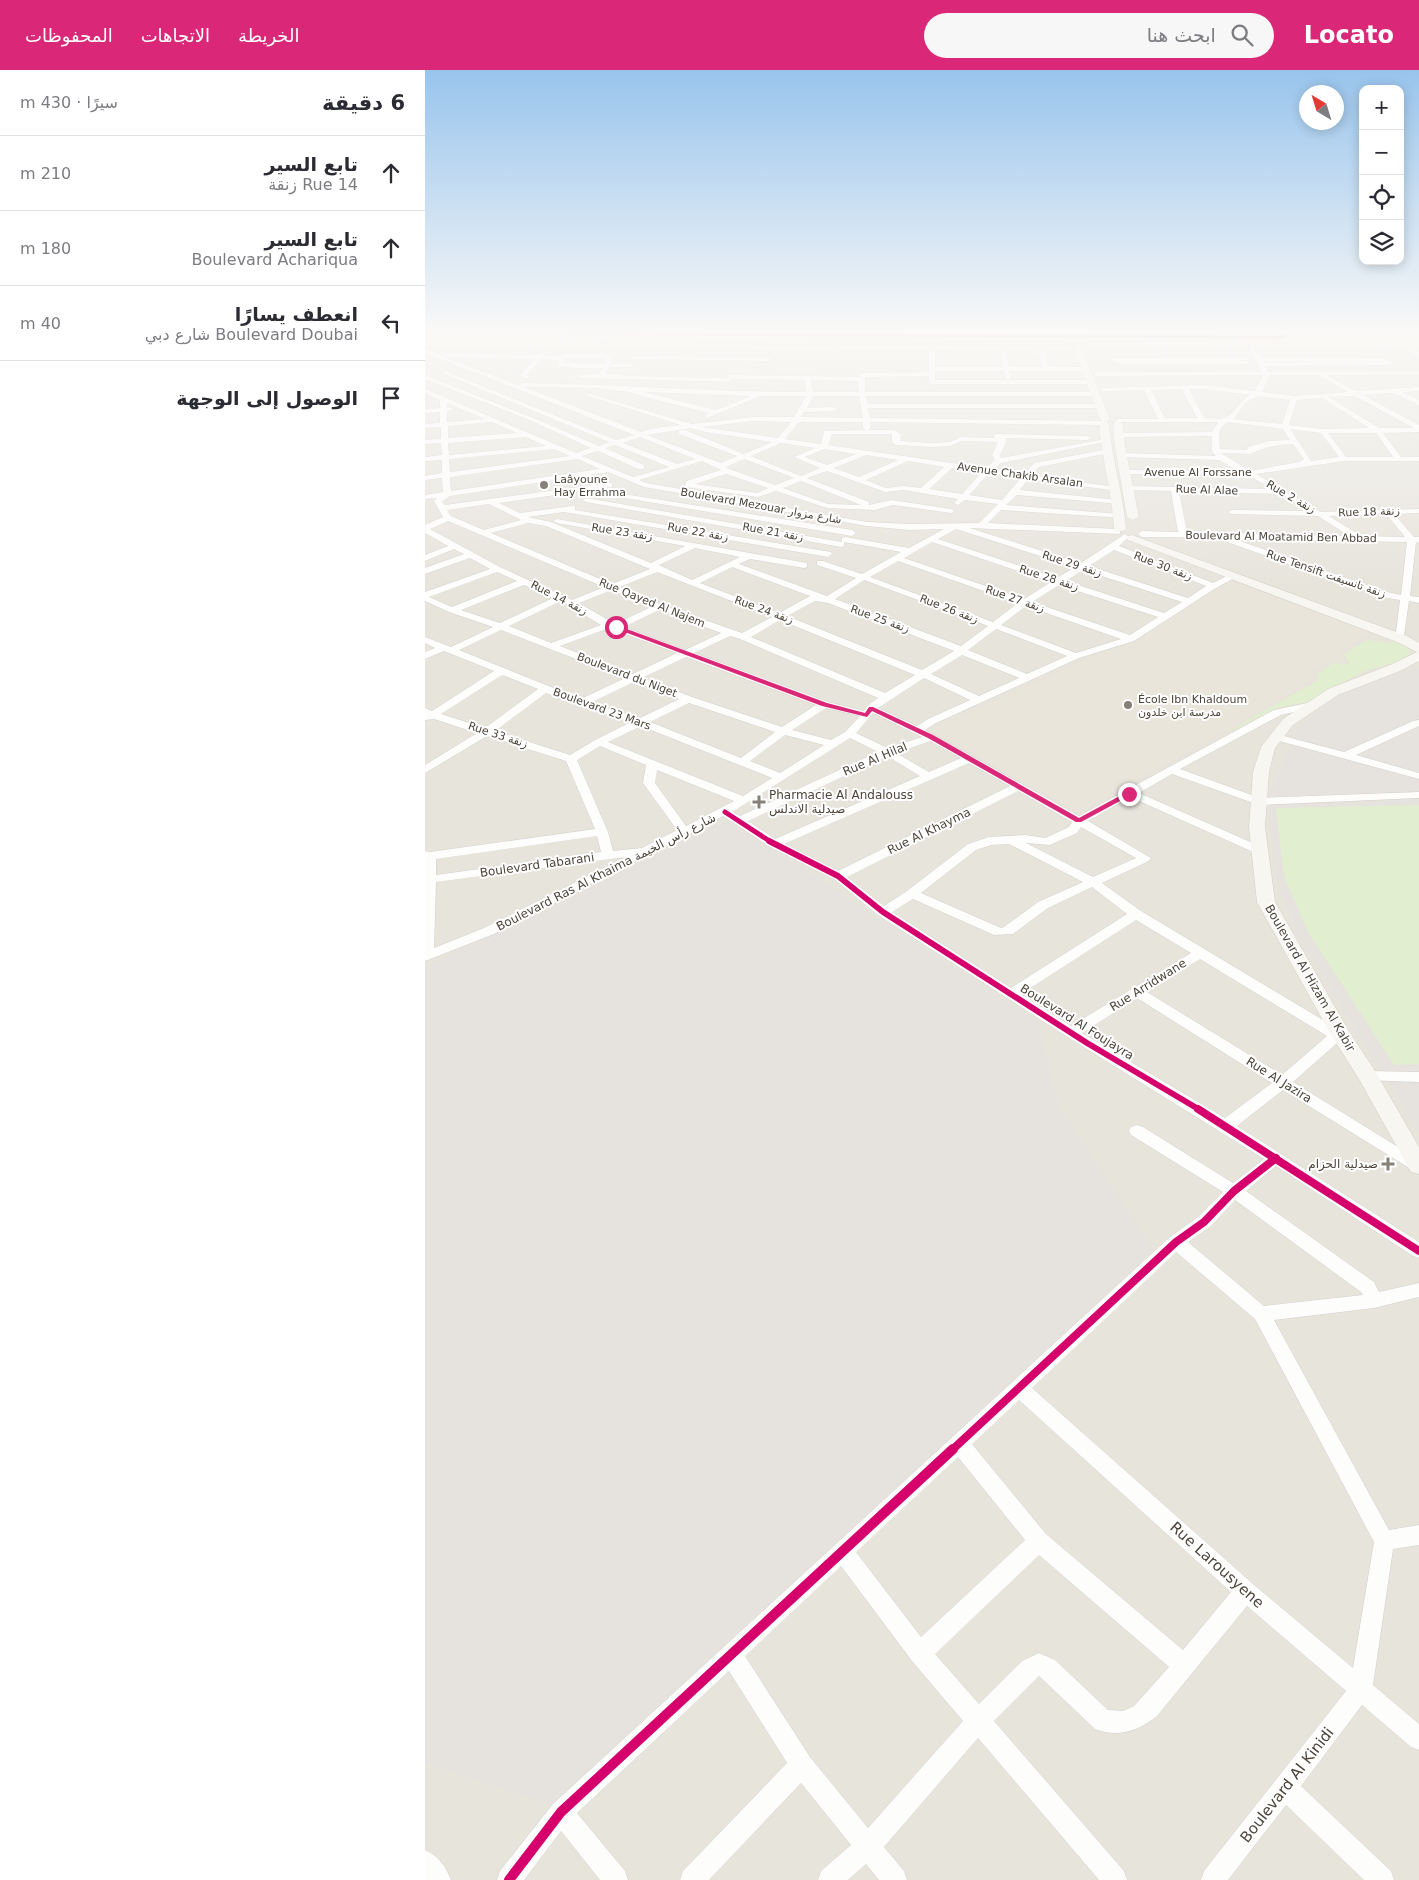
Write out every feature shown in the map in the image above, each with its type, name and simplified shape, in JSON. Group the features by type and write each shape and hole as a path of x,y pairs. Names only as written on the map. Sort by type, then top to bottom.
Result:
{"main road":[{"path":"1106,415 1118,436 1129,488 1130,533"},
{"path":"1108,415 1110,422 1106,444 1120,516 1130,533 1234,576 1402,639 1419,649"},
{"path":"1130,533 1419,639"},
{"name":"Boulevard Al Hizam Al Kabir","path":"1419,656 1395,668 1333,692 1288,722 1268,747 1261,772 1257,827 1266,902 1338,1034 1368,1076 1419,1167"},
{"name":"Boulevard Al Hizam Al Kabir","path":"1395,668 1419,665"}],"street":[{"path":"440,504 447,494 443,415"},
{"name":"Boulevard Mezouar شارع مزوار","path":"479,415 528,434 644,485 867,524 937,528 981,526 1130,533"},
{"path":"523,415 641,467"},
{"path":"504,425 538,415"},
{"path":"553,415 661,462 678,467"},
{"path":"588,415 689,453 724,469 827,506 875,508 892,502 951,511"},
{"path":"599,420 613,415"},
{"name":"Avenue Chakib Arsalan","path":"655,415 705,430 824,446 866,443 907,459 1115,488"},
{"path":"688,426 709,415"},
{"path":"625,430 657,430 726,421 749,415"},
{"path":"767,415 797,419 867,421 933,433 951,444 961,439 1000,438 1056,438 1106,444"},
{"path":"685,485 724,469 746,456 780,441 799,415"},
{"path":"866,415 866,443"},
{"path":"931,462 933,415"},
{"path":"1015,415 1016,423"},
{"path":"1160,415 1163,421"},
{"path":"1199,415 1201,420"},
{"path":"1219,454 1215,434 1220,424 1232,415"},
{"path":"1289,415 1285,427 1293,442 1307,460 1301,464"},
{"path":"1353,415 1378,431 1399,459"},
{"path":"1394,415 1419,429"},
{"path":"628,477 758,495 828,468 866,443 894,432 897,434 896,442 933,433 997,423 1226,420 1323,431 1419,429"},
{"path":"425,426 493,421"},
{"path":"690,435 726,421"},
{"path":"997,423 1000,438 999,450 996,455 999,461"},
{"path":"672,428 875,508"},
{"path":"425,478 576,456 657,430"},
{"path":"1323,431 1344,459"},
{"path":"866,443 829,432 824,446 798,457 885,490 903,488 1045,511 1120,516"},
{"path":"425,442 528,434"},
{"path":"1118,436 1215,434"},
{"path":"1018,446 1056,438"},
{"path":"1122,456 1251,452 1251,449 1269,442 1293,442"},
{"path":"628,477 641,467 714,444"},
{"path":"937,528 987,470 999,461 1106,444"},
{"path":"981,526 1015,492 1032,468 1106,444"},
{"path":"425,459 554,447"},
{"path":"999,450 1009,448"},
{"name":"Rue 2 زنقة","path":"1219,454 1360,539"},
{"path":"489,501 524,517 551,523 601,492 608,485 628,477 678,467 702,459"},
{"path":"859,480 907,459"},
{"name":"Avenue Al Forssane","path":"1125,472 1250,473 1344,459 1419,459"},
{"path":"923,491 950,465"},
{"path":"425,497 607,470"},
{"path":"425,506 489,501 608,485 644,485"},
{"name":"Rue Al Alae","path":"1129,488 1175,490 1229,502 1284,492"},
{"path":"1175,490 1183,536"},
{"path":"601,492 852,533"},
{"path":"1015,492 1118,502"},
{"path":"1044,529 1045,511 1043,500 1047,494"},
{"path":"786,510 803,498"},
{"name":"Rue 21 زنقة","path":"586,500 789,535 909,552"},
{"path":"1229,502 1261,525 1307,526"},
{"path":"1229,502 1237,529"},
{"name":"Rue Qayed Al Najem","path":"440,504 448,518 482,534 659,607 743,637 886,697"},
{"path":"720,536 763,506"},
{"path":"482,534 524,517 570,510"},
{"name":"Rue 22 زنقة","path":"570,510 828,554"},
{"path":"1387,511 1416,540 1405,598 1401,633"},
{"name":"Rue 18 زنقة","path":"1307,526 1320,514 1419,511"},
{"path":"774,546 815,515"},
{"path":"425,529 448,518"},
{"name":"Rue 23 زنقة","path":"551,523 694,544 749,556 805,565"},
{"name":"Rue 24 زنقة","path":"551,523 692,583 781,616 925,674 979,700"},
{"path":"783,583 786,578 805,565 821,563 828,554 852,533 867,524"},
{"name":"Boulevard Al Moatamid Ben Abbad","path":"1130,533 1219,536 1237,529 1261,525 1307,526 1360,539 1416,540"},
{"path":"743,637 814,598 828,600 863,577 899,559 955,526"},
{"name":"Rue 29 زنقة","path":"955,526 1189,601"},
{"name":"Rue 14 زنقة","path":"425,529 453,547 572,603 612,626 824,704 869,712 931,737 1145,858 1093,882"},
{"name":"Boulevard Ras Al Khaima شارع رأس الخيمة","path":"426,957 489,931 744,801 849,734 886,697 961,651 1026,602 1113,547 1130,533"},
{"name":"Rue Tensift زنقة تانسيفت","path":"1219,536 1380,594 1419,600"},
{"name":"Rue 28 زنقة","path":"933,540 1166,617"},
{"path":"572,603 656,567 694,544"},
{"path":"425,558 453,547"},
{"name":"Rue 30 زنقة","path":"1113,547 1213,586"},
{"path":"425,571 470,555"},
{"path":"692,583 749,556"},
{"name":"Rue 27 زنقة","path":"899,559 1131,638"},
{"name":"Rue 26 زنقة","path":"821,563 1077,656"},
{"name":"Rue 25 زنقة","path":"731,564 954,646 961,651 1027,678"},
{"path":"425,596 497,569"},
{"path":"917,731 932,721 1077,656 1131,638 1213,586 1234,576"},
{"path":"451,610 526,581"},
{"name":"Boulevard du Niget","path":"425,596 451,610 501,626 688,699 783,731 832,744"},
{"path":"425,656 448,649 560,598"},
{"path":"551,646 612,626 659,607"},
{"path":"581,703 728,633"},
{"name":"Boulevard 23 Mars","path":"425,640 581,703 641,722 779,777"},
{"path":"427,715 503,670"},
{"path":"425,770 488,731 546,688"},
{"path":"608,855 602,832 571,759 599,742 688,699"},
{"path":"742,762 783,731 824,704"},
{"path":"883,912 912,894 972,847 989,840 1025,839 1046,842 1073,830 1079,820 1278,712 1312,705"},
{"name":"Rue 33 زنقة","path":"427,715 488,731 571,759"},
{"path":"1345,756 1417,722"},
{"path":"849,734 887,752 929,778"},
{"name":"Rue Al Hilal","path":"739,821 887,752 931,737"},
{"path":"1276,737 1419,776"},
{"path":"599,742 744,801"},
{"path":"774,844 969,759"},
{"path":"652,764 649,783 684,832"},
{"path":"1171,770 1259,802 1419,795"},
{"name":"Rue Al Khayma","path":"838,876 1020,786"},
{"path":"1129,794 1260,851"},
{"name":"Boulevard Al Foujayra","path":"725,812 774,844 838,876 883,912 1071,1033 1226,1126 1419,1251"},
{"path":"426,957 428,856 602,832"},
{"path":"1009,840 1093,882 1136,914 1338,1034 1282,1082 1226,1126"},
{"name":"Boulevard Tabarani","path":"427,880 649,849"},
{"path":"912,894 999,932 1008,931 1043,905 1093,882"},
{"path":"1012,994 1136,914"},
{"name":"Rue Arridwane","path":"1071,1033 1199,953"},
{"name":"Rue Al Jazira","path":"1139,992 1419,1167"},
{"path":"1368,1076 1419,1077"},
{"path":"1137,1131 1234,1191 1368,1287 1374,1301"},
{"path":"509,1880 561,1812 1176,1242 1204,1222 1234,1191 1276,1158"},
{"path":"1176,1242 1261,1314 1384,1541 1361,1689"},
{"path":"1261,1314 1374,1301 1419,1290"},
{"name":"Rue Larousyene","path":"1019,1388 1246,1591 1419,1739"},
{"path":"959,1443 1039,1541 1183,1666"},
{"path":"1384,1541 1419,1535"},
{"path":"920,1653 1039,1541"},
{"path":"843,1551 920,1653 1115,1880"},
{"path":"830,1880 867,1847 978,1721 1021,1676 1039,1664 1047,1668 1103,1721 1132,1720 1143,1714 1246,1591"},
{"path":"731,1655 802,1765 895,1880"},
{"name":"Boulevard Al Kinidi","path":"1213,1880 1361,1689"},
{"path":"692,1880 802,1765"},
{"path":"1285,1787 1382,1880"},
{"path":"561,1812 616,1880"},
{"path":"425,1862 439,1880"}],"shaded area":[{"path":"425,415 1419,415 1419,1880 425,1880"},
{"name":"École Ibn Khaldoum مدرسة ابن خلدون","path":"1228,580 1367,631 1366,635 1340,651 1345,660 1331,660 1311,671 1314,680 1079,812 930,730 1101,653 1136,642 1155,629 1175,610"},
{"path":"1419,668 1419,1131 1299,936 1276,878 1267,800 1298,728 1329,703 1370,681"},
{"path":"1409,673 1419,678 1419,709 1383,718 1350,699"},
{"path":"728,820 1038,1022 1058,1105 1153,1249 959,1443 559,1807 425,1763 425,967"}],"green space":[{"path":"1368,640 1388,643 1395,640 1409,648 1410,658 1362,672 1308,702 1276,708 1226,732 1319,680 1317,674 1333,663 1349,664 1344,654"},
{"path":"1419,805 1419,1064 1394,1065 1308,932 1284,876 1276,808"}],"cycle path":[{"path":"725,812 774,844 838,876 883,912 1087,1043 1226,1126 1419,1251"},
{"path":"509,1880 561,1812 1176,1242 1204,1222 1234,1191 1276,1158"}],"place":[{"name":"Laâyoune Hay Errahma","path":"544,485"},
{"name":"École Ibn Khaldoum مدرسة ابن خلدون","path":"1128,705"},
{"name":"Pharmacie Al Andalouss صيدلية الاندلس","path":"759,802"},
{"name":"صيدلية الحزام","path":"1388,1164"}],"route":[{"path":"616,627 824,704 867,715 871,708 931,737 1079,820 1129,794"}]}
